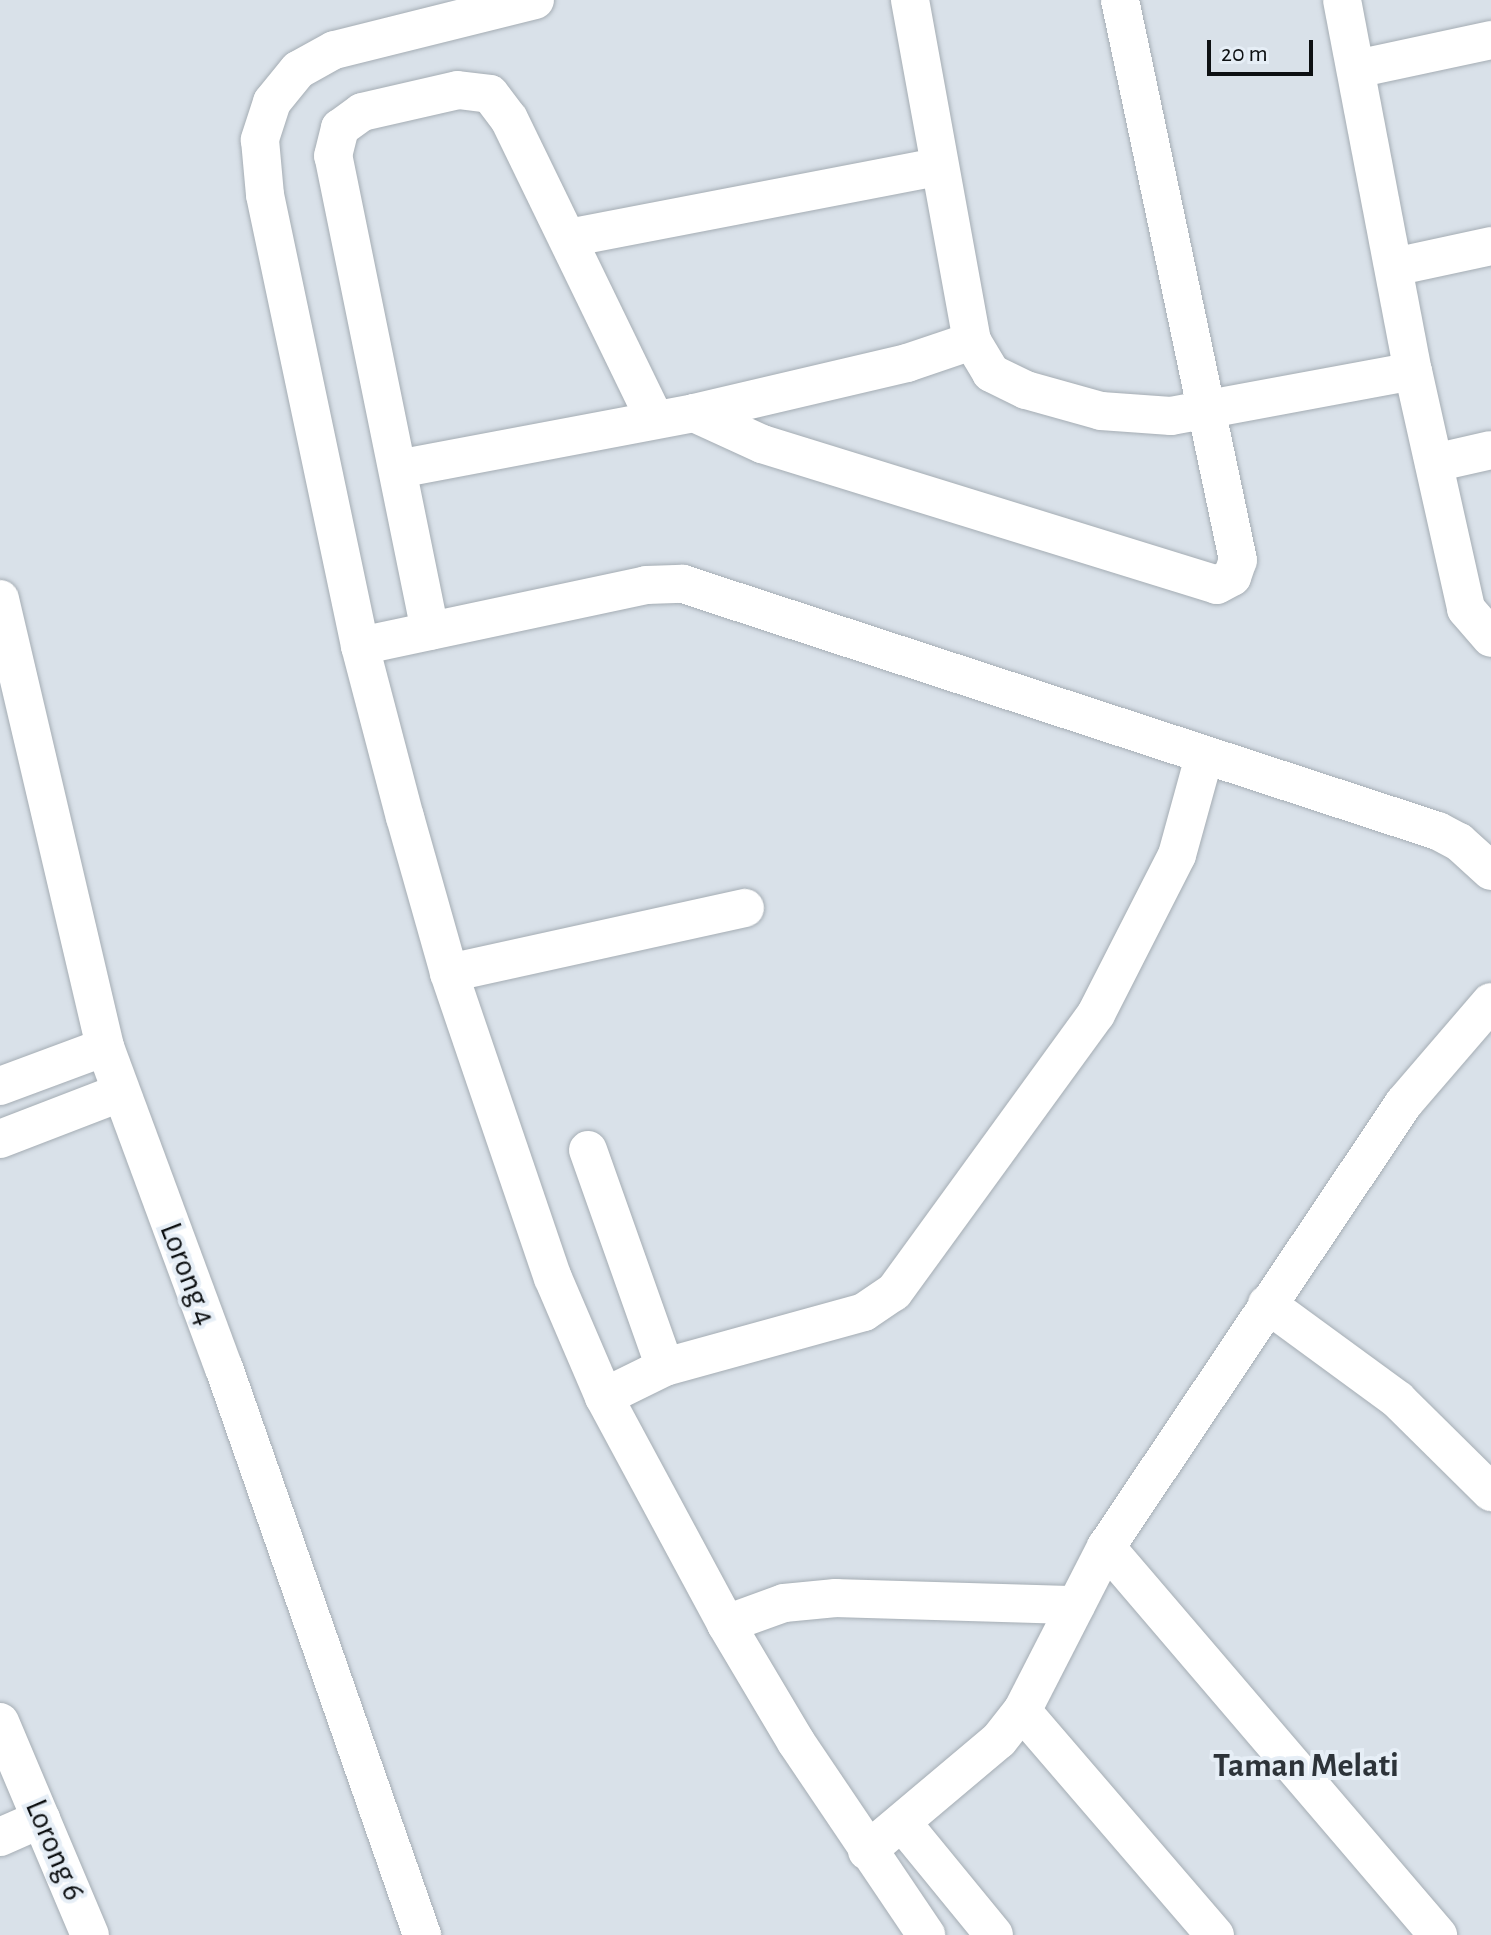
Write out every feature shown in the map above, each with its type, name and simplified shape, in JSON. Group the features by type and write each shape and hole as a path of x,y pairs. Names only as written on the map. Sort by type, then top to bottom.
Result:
{"street":[{"path":"535,0 334,50 298,70 272,102 260,140 265,195 360,646 449,973 548,1263 604,1397 726,1624 867,1851 926,1935"},
{"path":"910,0 937,167 972,341 991,373 1026,390 1132,416 1206,412 1413,371"},
{"path":"694,413 762,444 1217,585 1232,577 1238,560 1120,0"},
{"path":"1342,0 1413,371 1466,609 1491,638"},
{"path":"1356,69 1491,40"},
{"path":"430,631 333,156 340,128 362,112 458,90 490,94 509,119 654,417"},
{"path":"568,238 937,167"},
{"path":"1394,267 1491,246"},
{"path":"398,469 654,417 694,413 907,363 972,341"},
{"path":"1434,463 1491,450"},
{"path":"360,646 646,585 683,584 1204,757 1438,831 1459,842 1491,871"},
{"name":"Lorong 4","path":"0,599 105,1047 119,1093 224,1368 422,1935"},
{"path":"604,1397 665,1367 864,1312 894,1292 1096,1014 1177,855 1204,757"},
{"path":"449,973 745,908"},
{"path":"867,1851 904,1825 999,1740 1022,1711 1106,1547 1404,1103 1491,1002"},
{"path":"0,1086 105,1047"},
{"path":"0,1139 119,1093"},
{"path":"588,1150 665,1367"},
{"path":"1267,1304 1398,1400 1491,1492"},
{"path":"1106,1547 1438,1935"},
{"path":"726,1624 784,1603 836,1598 1076,1605"},
{"path":"1022,1711 1215,1935"},
{"name":"Lorong 6","path":"0,1722 90,1935"},
{"path":"0,1837 41,1819"},
{"path":"904,1825 994,1935"}],"district":[{"name":"Taman Melati","path":"1306,1767"}]}
